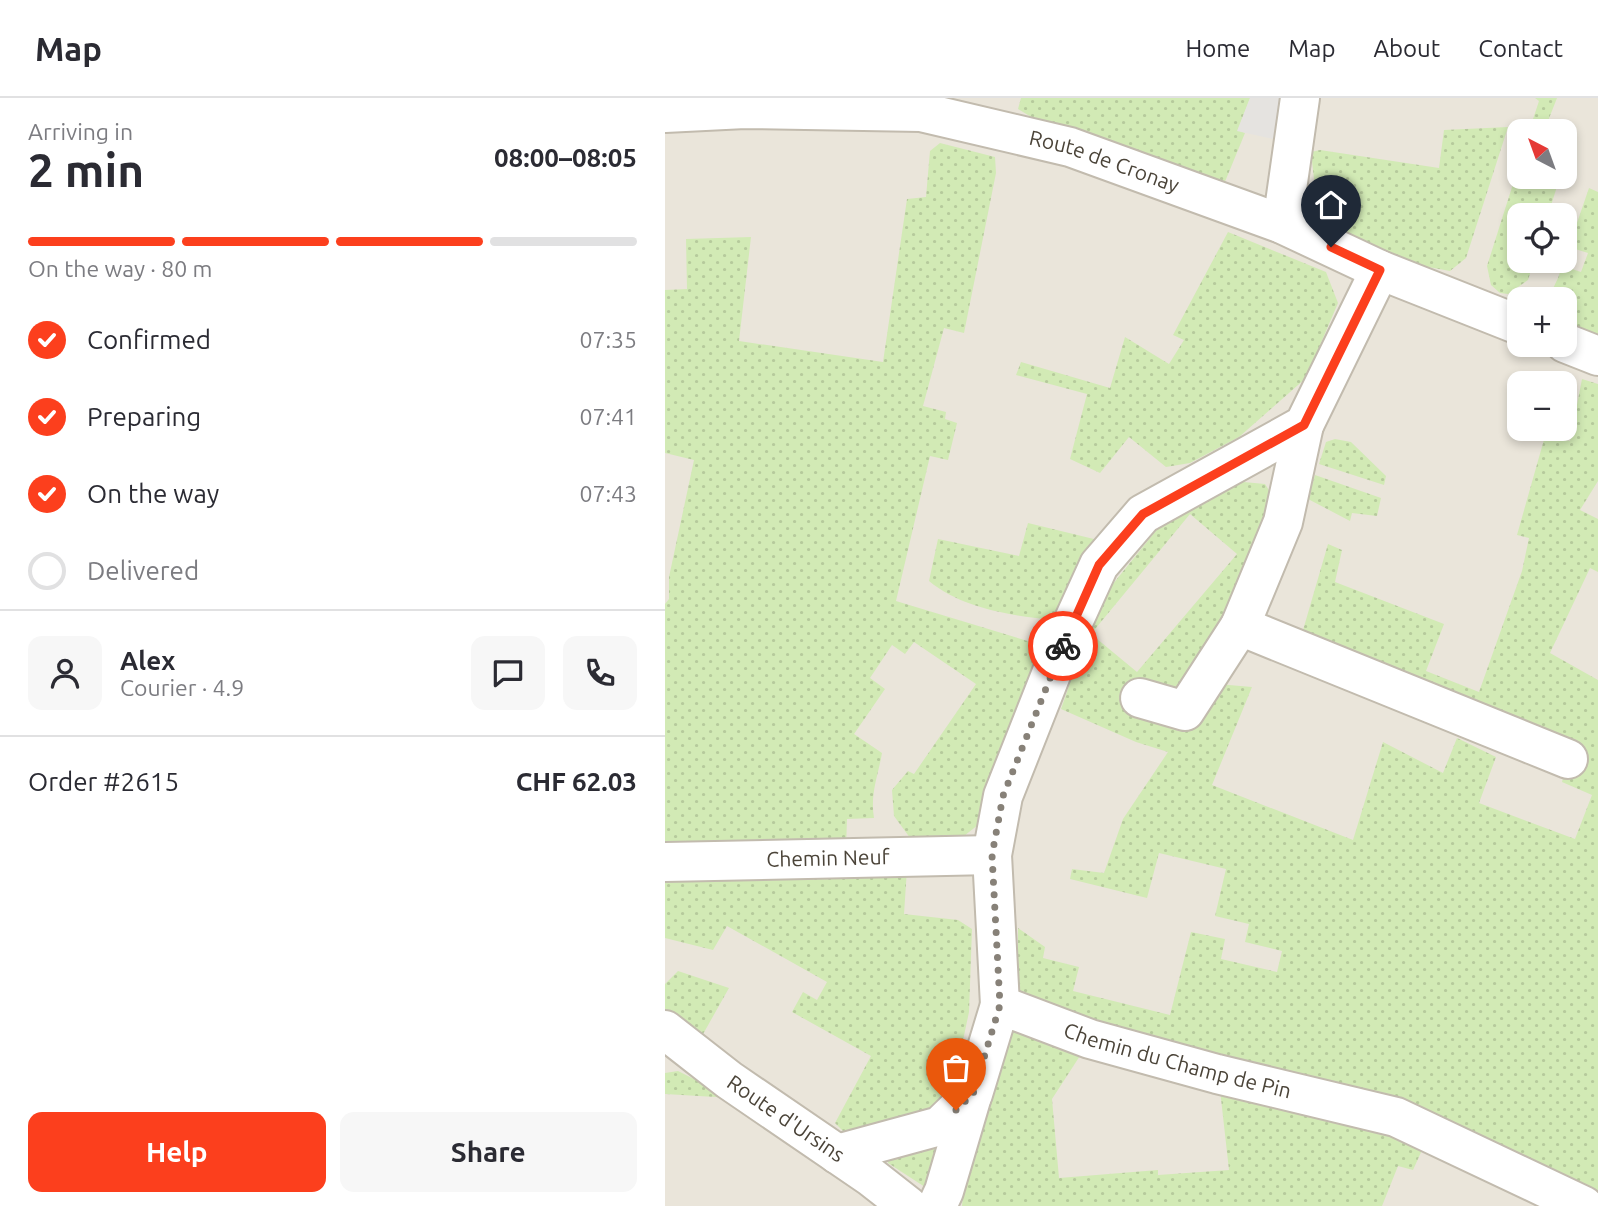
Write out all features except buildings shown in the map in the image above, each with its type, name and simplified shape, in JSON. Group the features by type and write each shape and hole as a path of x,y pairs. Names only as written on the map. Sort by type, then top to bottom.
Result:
{"street":[{"path":"1282,224 1300,98"},
{"name":"Route de Cronay","path":"665,113 745,109 921,112 1070,147 1282,224 1380,270 1507,320"},
{"path":"1140,698 1185,711 1240,626 1283,522 1304,425 1380,270"},
{"path":"1577,348 1598,356"},
{"path":"937,1206 944,1191 1000,1005 992,855 1003,796 1063,644 1099,565 1143,514 1304,425"},
{"path":"1240,626 1568,759"},
{"name":"Chemin Neuf","path":"665,862 992,855"},
{"name":"Chemin du Champ de Pin","path":"1000,1005 1103,1042 1217,1074 1396,1117 1584,1206"},
{"name":"Route d'Ursins","path":"665,1031 729,1080 908,1206"},
{"path":"837,1154 940,1126 973,1094"}],"shaded area":[{"path":"665,98 1598,98 1598,1206 665,1206"},
{"path":"1250,98 1297,98 1291,143 1237,131"}],"green space":[{"path":"1021,98 1250,98 1238,130 1245,133 1222,189 1149,154 1038,121 1018,109"},
{"path":"1535,98 1557,98 1549,119 1533,119 1539,101"},
{"path":"1507,127 1466,258 1450,271 1412,264 1345,238 1316,197 1311,152 1320,150 1439,168 1444,130"},
{"path":"940,143 995,157 996,173 964,333 944,328 923,406 946,412 945,419 957,423 948,460 930,456 896,601 1044,646 978,825 955,843 916,846 894,816 892,790 908,771 914,774 976,684 914,642 905,654 892,645 870,678 885,689 854,734 882,753 874,793 874,818 847,819 846,848 665,853 665,604 669,599 669,577 694,460 665,453 665,290 687,289 686,239 751,237 739,341 883,362 907,199 926,197 930,151"},
{"path":"1589,188 1598,192 1598,353 1577,344 1577,287 1554,287 1560,273 1581,272 1588,253 1577,250 1577,223"},
{"path":"1511,189 1556,189 1552,203 1507,203 1507,273 1530,273 1528,280 1518,287 1507,287 1507,294 1500,293 1491,285 1487,266"},
{"path":"1228,232 1326,272 1338,303 1306,378 1239,437 1190,463 1166,467 1129,437 1100,473 1070,459 1087,394 1016,375 1021,362 1110,388 1125,337 1169,364 1184,340 1173,335"},
{"path":"1582,379 1598,384 1598,481 1580,510 1598,519 1598,572 1590,568 1550,653 1598,680 1598,1196 1027,1006 1018,992 1018,928 1045,947 1043,958 1079,967 1073,991 1170,1015 1191,932 1225,939 1221,959 1277,972 1282,951 1245,942 1249,924 1215,916 1226,869 1159,853 1147,898 1070,879 1072,869 1104,873 1123,819 1168,752 1136,742 1061,709 1077,647 1108,590 1159,527 1233,481 1265,484 1274,498 1242,592 1176,690 1139,707 1178,731 1206,683 1252,687 1212,785 1353,840 1383,742 1443,773 1457,738 1496,757 1479,803 1575,839 1592,795 1562,782 1568,759 1301,637 1328,544 1342,550 1335,582 1444,624 1426,671 1479,692 1522,571 1529,538 1517,535 1544,441 1577,441 1577,405","holes":["1190,514 1237,554 1137,672 1091,634"]},
{"path":"1335,439 1351,442 1386,476 1384,485 1319,464 1326,442"},
{"path":"1315,475 1381,498 1377,516 1352,513 1350,521 1308,499"},
{"path":"1028,523 1098,540 1055,620 989,610 942,591 929,581 938,539 1019,556"},
{"path":"907,869 904,914 958,920 972,929 969,1012 955,1078 934,1115 845,1133 835,1123 871,1056 792,1012 803,992 817,1000 827,982 727,926 713,950 665,938 665,875"},
{"path":"678,971 729,988 698,1043 665,1019 665,984"},
{"path":"1005,1016 1087,1045 1052,1099 1059,1178 1158,1170 1158,1175 1229,1170 1219,1081 1427,1139 1413,1170 1398,1166 1382,1206 962,1206 965,1171"},
{"path":"678,1071 732,1098 665,1094 665,1073"},
{"path":"945,1141 928,1189 888,1163 889,1154"}],"way so far":[{"path":"956,1110 973,1094 1000,1005 992,855 1003,796 1063,646"}],"route":[{"path":"1063,646 1099,565 1143,514 1304,425 1380,270 1331,247"}]}
